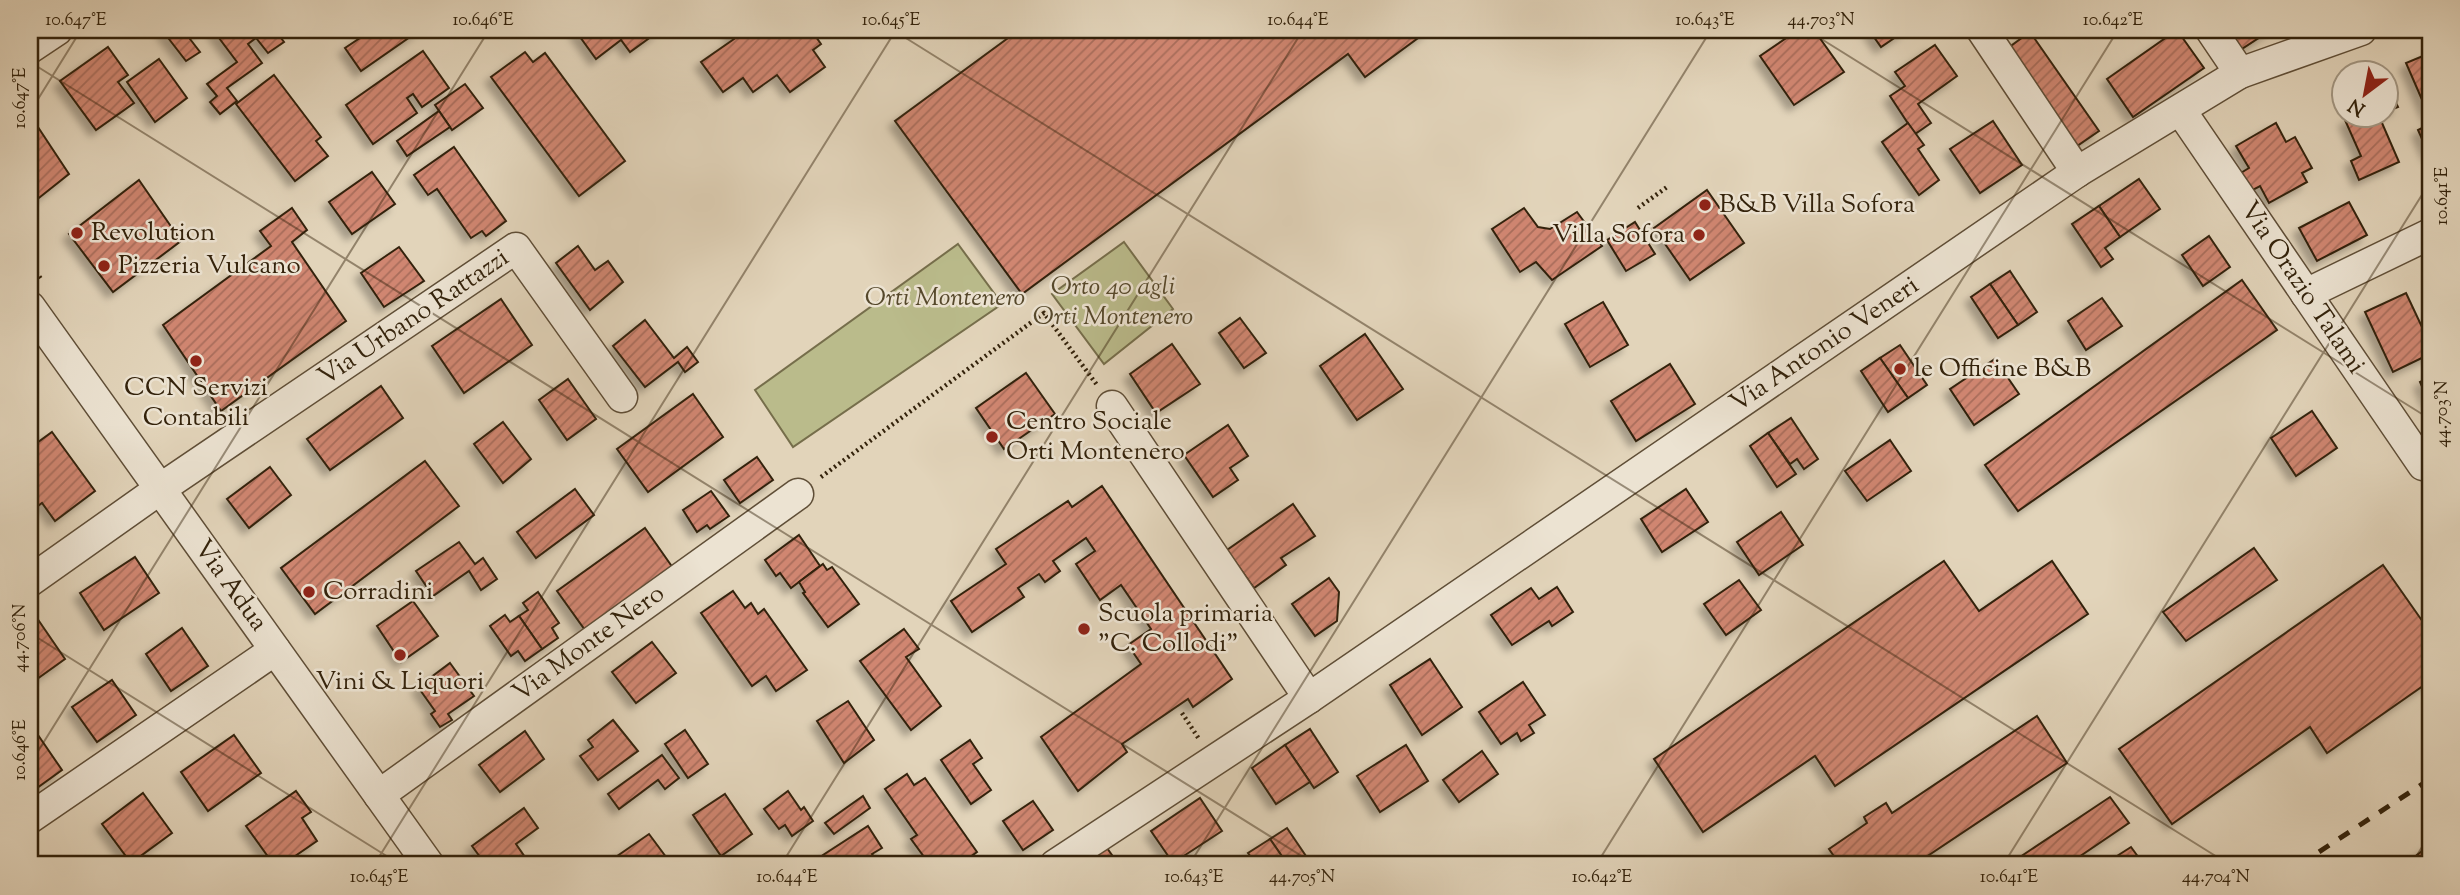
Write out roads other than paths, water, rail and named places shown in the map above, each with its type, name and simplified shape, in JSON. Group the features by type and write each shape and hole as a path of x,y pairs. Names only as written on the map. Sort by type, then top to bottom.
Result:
{"street":[{"path":"30,48 57,30"},
{"path":"1982,30 2077,172"},
{"path":"2211,30 2240,73"},
{"name":"Via Antonio Veneri","path":"1055,865 1309,698 2077,172 2240,73 2361,30"},
{"name":"Via Orazio Talami","path":"2181,111 2423,465"},
{"path":"2306,294 2430,234"},
{"name":"Via Urbano Rattazzi","path":"160,489 516,248 622,397"},
{"name":"Via Adua","path":"30,307 379,795 417,861"},
{"path":"1112,406 1309,698"},
{"path":"30,581 160,489"},
{"name":"Via Monte Nero","path":"379,795 798,494"},
{"path":"30,818 275,650"}],"railway":[{"path":"2299,865 2430,779"}],"place":[{"name":"B&B Villa Sofora","path":"1705,205"},
{"name":"Revolution","path":"77,233"},
{"name":"Villa Sofora","path":"1699,235"},
{"name":"Pizzeria Vulcano","path":"104,266"},
{"name":"CCN Servizi Contabili","path":"196,361"},
{"name":"le Officine B&B","path":"1900,369"},
{"name":"Centro Sociale Orti Montenero","path":"992,437"},
{"name":"Corradini","path":"309,592"},
{"name":"Scuola primaria \"C. Collodi\"","path":"1084,629"},
{"name":"Vini & Liquori","path":"400,655"}],"park label":[{"name":"Orti Montenero","path":"945,298"},
{"name":"Orto 40 agli Orti Montenero","path":"1113,302"}]}
